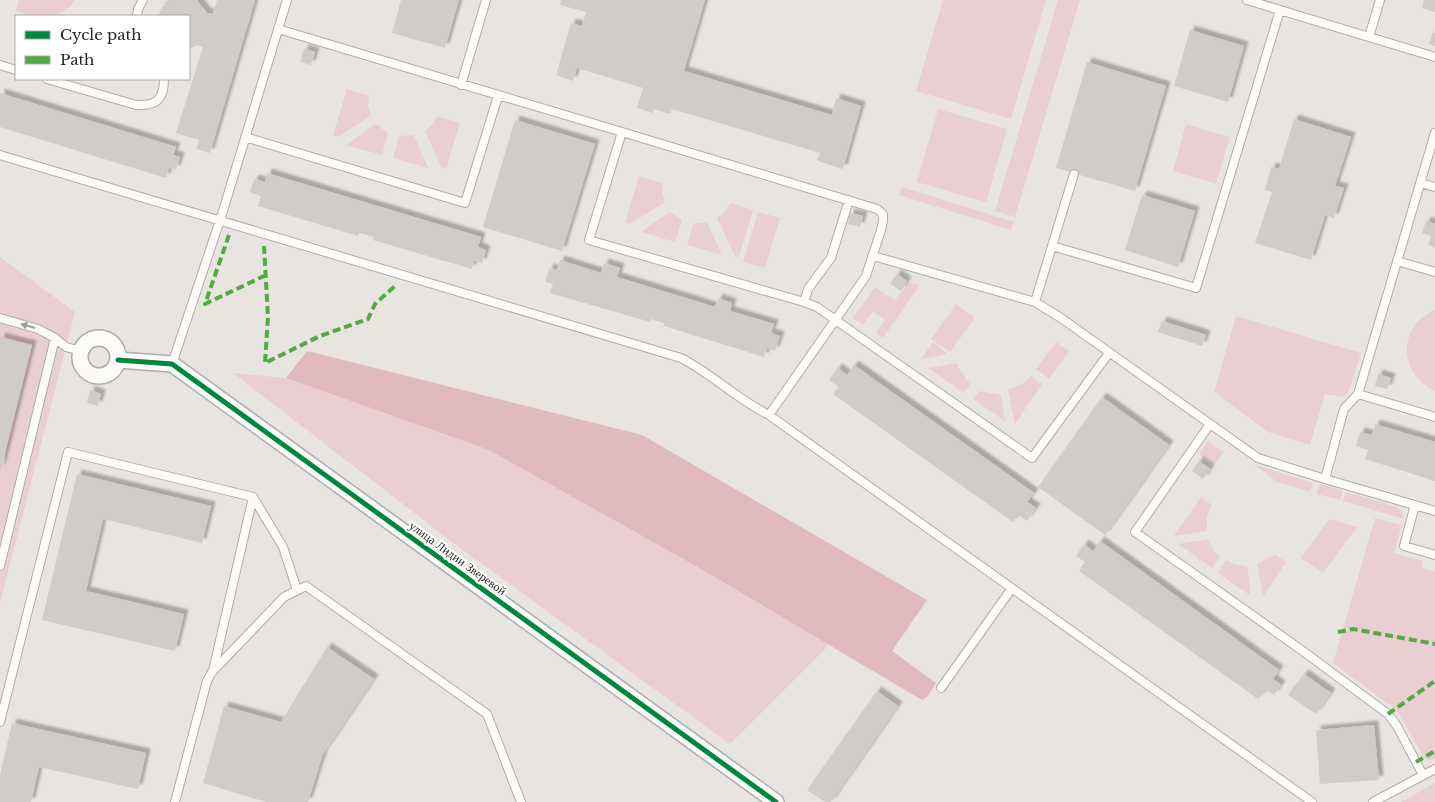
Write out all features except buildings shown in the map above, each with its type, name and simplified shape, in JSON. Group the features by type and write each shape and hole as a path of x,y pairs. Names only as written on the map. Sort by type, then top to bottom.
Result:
{"street":[{"path":"102,339 114,346 118,360 112,371 107,375 94,376 89,374 81,364 81,351 88,342 102,339"},
{"path":"118,360 172,364"},
{"name":"улица Лидии Зверевой","path":"172,364 776,802"}],"lane":[{"path":"137,15 143,0"},
{"path":"172,364 220,221 287,0"},
{"path":"461,85 486,0"},
{"path":"1247,0 1435,57"},
{"path":"1369,37 1380,0"},
{"path":"1052,246 1196,288 1280,10"},
{"path":"278,29 877,209 882,214 883,221 866,276 768,415"},
{"path":"0,65 15,70"},
{"path":"49,80 136,105 148,106 158,100 164,89 164,80"},
{"path":"245,137 465,203 498,96"},
{"path":"622,132 590,240 817,307 1032,458 1109,352"},
{"path":"1325,478 1344,409 1358,394 1435,133"},
{"path":"0,155 676,356 692,364 750,405 768,415 1312,802"},
{"path":"1034,302 1074,174"},
{"path":"1420,183 1435,187"},
{"path":"804,302 808,289 831,258 849,200"},
{"path":"873,256 1034,302 1061,318 1258,458 1435,511"},
{"path":"1397,261 1435,272"},
{"path":"0,318 38,329 55,338 66,347 81,351"},
{"path":"0,566 55,338"},
{"path":"1358,394 1435,417"},
{"path":"1210,424 1134,532 1300,649 1388,714 1397,726 1423,775"},
{"path":"0,722 68,452 253,497 284,547 297,590"},
{"path":"175,802 207,682 212,672 253,497"},
{"path":"1416,505 1404,546 1435,555"},
{"path":"212,672 284,597 306,586 487,714 521,802"},
{"path":"941,688 1012,588"},
{"path":"1373,802 1435,769"}],"shaded area":[{"path":"19,0 75,0 63,12 56,15 32,15 16,11"},
{"path":"943,0 1046,0 1011,119 916,91"},
{"path":"1058,0 1080,0 1015,217 995,211"},
{"path":"347,89 369,96 368,106 371,115 338,137 333,135"},
{"path":"938,109 1007,129 986,202 917,182"},
{"path":"437,116 460,123 446,169 441,167 425,131 433,124"},
{"path":"376,124 388,133 382,155 346,145"},
{"path":"1186,124 1230,137 1216,184 1173,171"},
{"path":"414,135 428,168 393,158 399,136"},
{"path":"639,176 662,183 662,193 665,202 630,224 625,223"},
{"path":"902,187 1014,222 1011,230 899,195"},
{"path":"731,203 753,210 739,257 735,256 717,218 725,212"},
{"path":"670,212 682,220 675,242 641,232"},
{"path":"758,212 780,218 765,268 743,262"},
{"path":"707,222 722,255 687,245 693,224"},
{"path":"0,257 75,312 0,603"},
{"path":"909,282 920,285 883,338 876,333 885,320 873,311 863,325 853,318 875,287 895,300"},
{"path":"956,304 975,318 950,352 931,339"},
{"path":"1435,310 1435,391 1423,383 1414,373 1409,362 1407,350 1409,338 1414,327 1423,317"},
{"path":"1236,316 1361,353 1348,393 1343,397 1325,394 1310,445 1268,432 1214,392"},
{"path":"933,342 948,354 921,359"},
{"path":"1056,342 1069,351 1049,379 1036,369"},
{"path":"307,351 642,435 927,600 892,651 936,683 927,697 922,700 701,569 489,450 286,378"},
{"path":"957,363 970,384 964,393 928,368"},
{"path":"233,373 286,378 489,450 701,569 829,645 730,744 452,542"},
{"path":"1031,376 1042,384 1015,424 1008,390 1024,383"},
{"path":"979,391 1001,395 1005,421 973,399"},
{"path":"1208,441 1224,452 1214,465 1199,454"},
{"path":"1253,464 1313,483 1310,492 1277,482"},
{"path":"1320,484 1343,491 1340,500 1317,494"},
{"path":"1346,492 1397,507 1402,512 1404,519 1343,501"},
{"path":"1201,497 1212,505 1207,517 1207,531 1174,536"},
{"path":"1375,518 1402,525 1394,553 1423,561 1422,568 1434,572 1435,570 1435,759 1432,760 1424,758 1400,715 1394,708 1333,663"},
{"path":"1329,519 1357,527 1323,573 1301,558"},
{"path":"1208,539 1214,551 1220,557 1212,568 1178,544"},
{"path":"1275,555 1286,562 1263,597 1257,564"},
{"path":"1226,560 1235,565 1247,566 1251,596 1218,573"},
{"path":"1435,783 1435,802 1401,802"}],"marked path":[{"path":"229,235 205,304 264,276"},
{"path":"264,246 268,317 265,363 320,336 368,319 375,304 396,285"},
{"path":"1338,632 1353,629 1435,644"},
{"path":"1388,714 1435,681"},
{"path":"1416,762 1435,751"}],"cycle path":[{"path":"118,360 172,364 776,802"}]}
